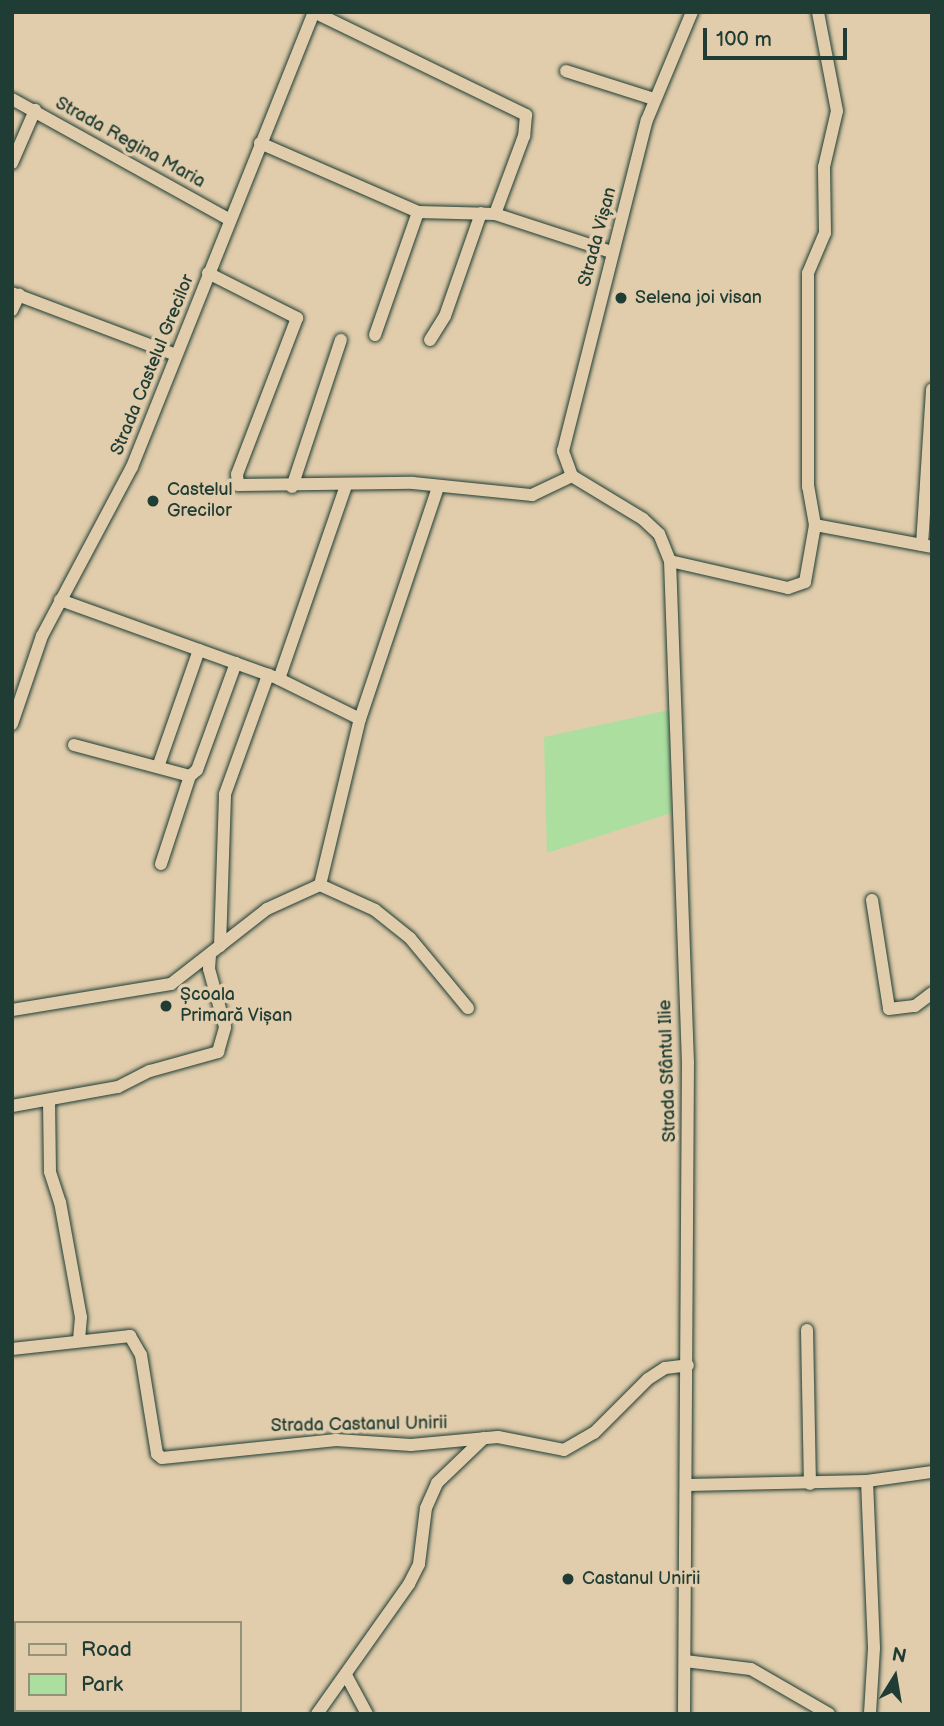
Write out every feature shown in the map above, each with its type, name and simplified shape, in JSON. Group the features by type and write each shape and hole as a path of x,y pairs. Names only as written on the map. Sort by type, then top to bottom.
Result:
{"street":[{"name":"Strada Castelul Grecilor","path":"12,724 42,636 132,467 314,12"},
{"path":"314,12 526,115 524,136 495,214"},
{"name":"Strada Vișan","path":"572,476 564,460 568,426 611,251 654,99 692,12"},
{"path":"670,561 795,587 806,582 815,526 808,487 808,272 825,233 824,167 837,111 818,12"},
{"path":"566,71 654,99"},
{"name":"Strada Regina Maria","path":"12,99 230,220"},
{"path":"12,163 35,110"},
{"path":"260,143 418,212 495,214 611,251"},
{"path":"375,335 418,212"},
{"path":"430,340 445,316 481,213"},
{"path":"208,273 297,318 235,480 246,488 346,486 384,482 532,495 572,476"},
{"path":"12,310 15,294 176,355"},
{"path":"292,487 341,340"},
{"path":"815,526 927,546 932,389"},
{"name":"Strada Sfântul Ilie","path":"572,476 643,519 659,534 670,561 688,1063 688,1485 684,1714"},
{"path":"12,1106 118,1087 150,1071 218,1052 225,1027 209,969 215,950 225,794 274,677 346,486"},
{"path":"320,885 360,719 438,487"},
{"path":"60,600 274,677 360,719"},
{"path":"158,767 199,650"},
{"path":"161,864 190,776 197,770 236,663"},
{"path":"74,745 190,776"},
{"path":"12,1010 172,984 267,909 320,885 375,910 410,938 468,1008"},
{"path":"872,900 888,1009 915,1006 932,993"},
{"path":"48,1101 50,1172 60,1202 81,1317 79,1340"},
{"path":"807,1330 810,1484"},
{"name":"Strada Castanul Unirii","path":"12,1349 118,1335 134,1340 162,1458 277,1443 336,1440 411,1445 485,1437 553,1451 572,1448 594,1433 648,1379 665,1368 688,1365"},
{"path":"317,1714 419,1564 426,1508 437,1483 485,1437"},
{"path":"688,1485 867,1481 932,1472"},
{"path":"867,1481 874,1648 870,1714"},
{"path":"685,1661 751,1669 829,1714"},
{"path":"346,1675 367,1714"}],"green space":[{"path":"669,710 671,813 547,853 544,737"}],"place":[{"name":"Selena joi visan","path":"621,298"},
{"name":"Castelul Grecilor","path":"153,501"},
{"name":"Școala Primară Vișan","path":"166,1006"},
{"name":"Castanul Unirii","path":"568,1579"}]}
